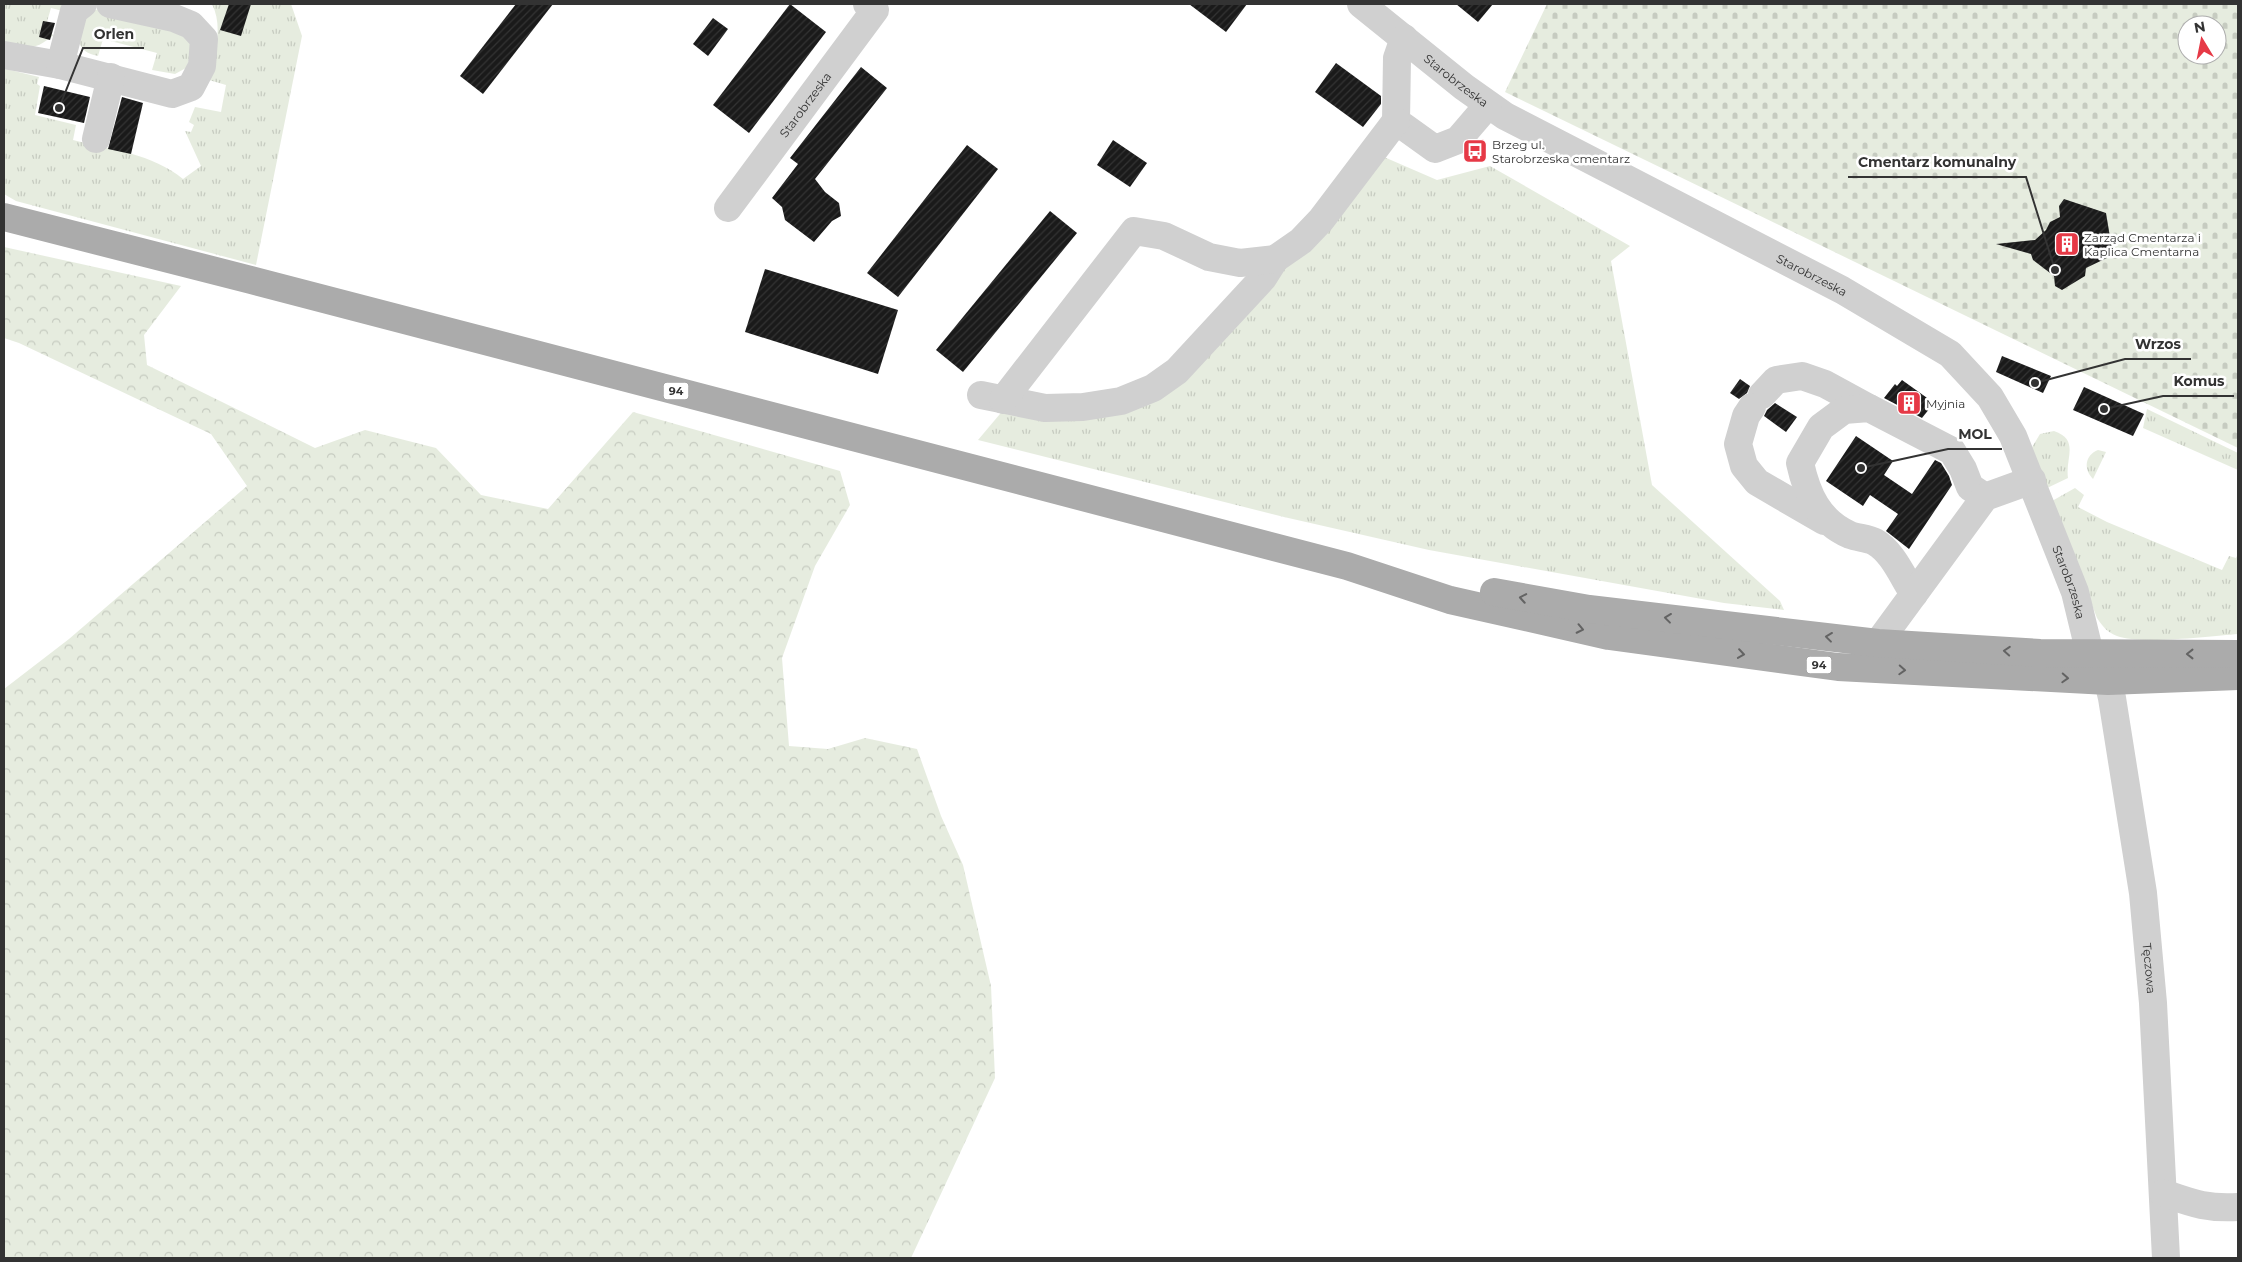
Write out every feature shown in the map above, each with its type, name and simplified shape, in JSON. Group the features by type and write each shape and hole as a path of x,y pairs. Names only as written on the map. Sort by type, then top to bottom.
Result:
{"main road":[{"name":"94","path":"4,217 242,277 1347,566 1450,600 1609,636 1838,667 2108,681 2238,676"},
{"name":"94","path":"1347,566 1589,609 1878,643 2040,653 2238,654"}],"street":[{"path":"60,65 74,12 83,4"},
{"path":"4,55 60,65 172,94 191,87 202,66 204,39 191,25 174,18 110,4"},
{"name":"Starobrzeska","path":"728,208 874,10 867,4"},
{"name":"Starobrzeska","path":"1360,4 1488,106 1849,293 1950,354 1990,396 2013,436 2075,592 2090,654 2108,681"},
{"path":"1275,259 1240,262 1209,257 1164,236 1134,231 992,398 1045,408 1083,407 1121,401 1153,388 1177,371 1263,278 1275,259 1301,240 1322,220 1396,122 1397,58 1404,38"},
{"path":"96,139 111,77"},
{"path":"1396,122 1434,149 1458,140 1488,106"},
{"path":"1914,594 1891,557 1876,542 1851,535 1757,482 1744,466 1738,444 1746,416 1776,380 1802,376 1826,384 1952,451 1963,469 1970,487 1985,497"},
{"path":"1832,525 1813,504 1804,482 1800,463 1822,427 1844,410 1869,408"},
{"path":"1878,643 1985,497 2032,480"},
{"name":"Tęczowa","path":"2108,681 2127,784 2143,893 2152,1002 2166,1258"},
{"path":"2163,1193 2201,1206 2217,1208 2238,1207"}],"green space":[{"path":"4,4 64,4 63,11 51,8 44,32 54,35 41,44 30,47 4,43"},
{"path":"212,4 291,4 302,36 256,265 16,201 4,194 4,70 6,69 39,77 37,84 40,86 35,115 76,125 73,140 145,158 183,179 201,166 185,131 191,132 194,125 189,122 195,107 221,112 226,85 209,80 218,32 216,13"},
{"path":"1547,4 2238,4 2238,448 1505,92"},
{"path":"102,9 176,27 195,46 186,68 175,74 152,70 157,53 103,39 98,56 86,51 82,48 79,40 80,22 93,10"},
{"path":"1384,157 1437,180 1490,166 1630,246 1611,261 1652,485 1780,601 1784,610 1724,603 1429,550 1284,517 978,440 1005,408 1143,399"},
{"path":"4,247 181,286 144,335 147,365 315,448 365,430 436,448 481,495 548,509 633,412 840,471 850,505 815,566 782,658 789,746 828,749 865,738 917,749 941,816 963,865 991,986 995,1078 911,1258 4,1258 4,689 69,639 247,486 211,434 19,343 4,338"},
{"path":"2147,409 2238,453 2238,470 2143,428"},
{"path":"2054,431 2067,439 2069,445 2068,478 2045,489 2031,449 2040,434"},
{"path":"2098,450 2106,452 2093,479 2088,471 2087,463 2090,455"},
{"path":"2075,488 2084,495 2078,507 2107,522 2222,570 2229,556 2236,558 2238,554 2238,634 2142,640 2128,639 2110,633 2097,618 2052,501"}],"building":[{"path":"229,4 251,4 241,36 220,30"},
{"path":"516,4 553,4 483,94 460,76"},
{"path":"790,4 826,32 749,133 713,105"},
{"path":"1189,4 1247,4 1226,32"},
{"path":"1456,4 1493,4 1478,22"},
{"path":"713,18 728,29 708,56 693,44"},
{"path":"43,21 55,23 50,40 39,37"},
{"path":"1336,63 1381,96 1381,104 1363,127 1315,92"},
{"path":"861,67 887,88 815,179 825,192 839,203 841,216 832,221 814,242 785,220 782,207 772,198 798,164 790,158"},
{"path":"44,86 90,97 84,123 38,113"},
{"path":"122,97 143,103 131,154 108,149"},
{"path":"1113,140 1147,163 1130,187 1097,165"},
{"path":"967,145 998,169 898,297 867,273"},
{"name":"Zarząd Cmentarza i Kaplica Cmentarna","path":"2064,199 2106,213 2113,255 2086,268 2085,276 2062,290 2055,286 2054,276 2033,260 2031,254 1996,244 2035,240 2046,230 2050,222 2060,217 2059,206"},
{"path":"1050,211 1077,233 963,372 936,350"},
{"path":"765,269 898,310 878,374 745,332"},
{"path":"2002,356 2051,376 2043,393 1996,372"},
{"path":"1740,379 1750,386 1747,393 1739,399 1730,393"},
{"name":"Myjnia","path":"1902,380 1930,400 1925,406 1930,408 1922,418 1884,398 1895,384 1897,386"},
{"path":"2084,387 2144,414 2133,436 2073,410"},
{"path":"1775,403 1797,417 1786,432 1764,416 1767,410"},
{"path":"1856,436 1893,461 1884,475 1912,494 1935,460 1941,463 1949,476 1952,485 1909,549 1886,531 1898,514 1870,495 1863,506 1826,481"}],"place":[{"name":"Orlen","path":"59,108"},
{"name":"Brzeg ul. Starobrzeska cmentarz","path":"1475,151"},
{"name":"Zarząd Cmentarza i Kaplica Cmentarna","path":"2067,244"},
{"name":"Cmentarz komunalny","path":"2055,270"},
{"name":"Wrzos","path":"2035,383"},
{"name":"Myjnia","path":"1909,403"},
{"name":"Komus","path":"2104,409"},
{"name":"MOL","path":"1861,468"}]}
